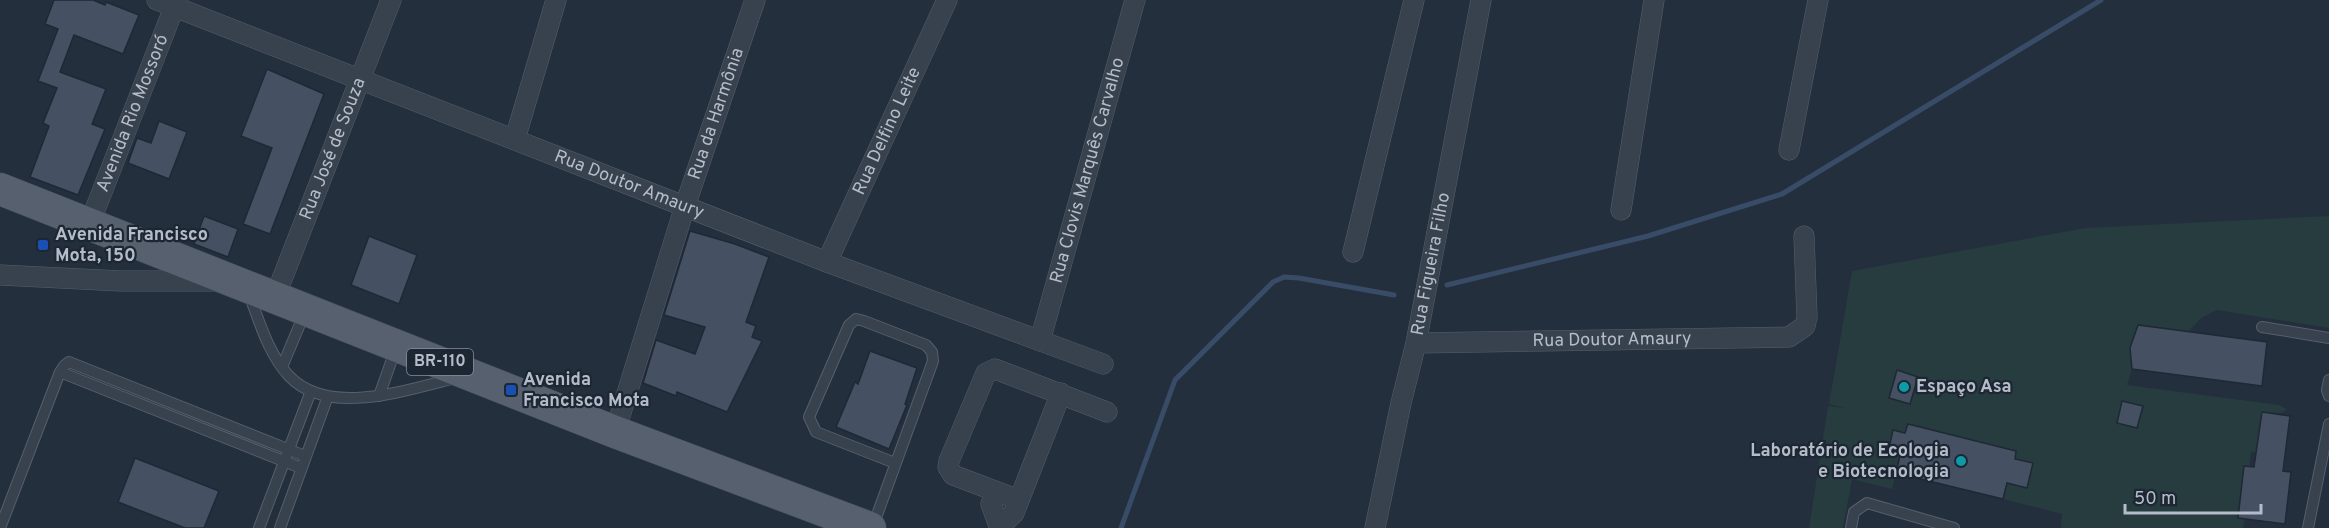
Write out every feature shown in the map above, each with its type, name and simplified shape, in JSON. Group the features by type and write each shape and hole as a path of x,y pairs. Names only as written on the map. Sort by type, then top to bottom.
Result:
{"main road":[{"name":"BR-110","path":"4,192 615,432 871,528"}],"street":[{"name":"Rua José de Souza","path":"275,297 391,0"},
{"path":"515,139 556,0"},
{"name":"Rua da Harmônia","path":"615,432 685,206 755,0"},
{"name":"Rua Delfino Leite","path":"827,262 947,0"},
{"name":"Rua Clovis Marquês Carvalho","path":"1040,341 1135,0"},
{"path":"1353,252 1414,0"},
{"name":"Rua Figueira Filho","path":"1375,528 1416,343 1481,0"},
{"path":"1621,210 1654,0"},
{"path":"1789,150 1818,0"},
{"name":"Rua Doutor Amaury","path":"170,2 827,262 1103,364"},
{"name":"Avenida Rio Mossoró","path":"89,225 170,2"},
{"name":"Rua Doutor Amaury","path":"1416,343 1789,337 1805,326 1807,317 1804,236"},
{"path":"0,275 121,281 239,283"},
{"path":"1018,500 953,475 948,467 986,373 995,369 1107,412"},
{"path":"997,492 991,504 999,527 1014,513 1061,393"}],"lane":[{"path":"239,283 282,367 289,377 311,391 353,399 379,396 471,375"},
{"path":"282,367 306,309"},
{"path":"871,528 933,361 932,352 926,345 856,319 849,325 809,417 811,425 816,432 895,463"},
{"path":"2262,327 2329,338"},
{"path":"379,396 397,345"},
{"path":"0,528 60,372 67,363 72,362 305,456"},
{"path":"60,372 301,468"},
{"path":"2329,380 2327,390 2329,396"},
{"path":"259,528 311,391"},
{"path":"280,528 328,396"},
{"path":"2308,528 2329,424"},
{"path":"221,437 227,425"},
{"path":"1851,528 1854,512 1867,503 1954,528"}],"green space":[{"path":"2329,216 2329,328 2217,310 2201,318 2188,332 2138,325 2130,348 2132,369 2127,385 2279,405 2287,409 2282,413 2262,412 2256,452 2251,452 2249,467 2244,467 2238,518 2245,519 2243,528 2061,528 2062,514 2003,499 2007,483 2027,487 2033,463 2015,459 2016,451 1908,424 1905,433 1893,430 1901,451 1892,489 1852,479 1843,528 1809,528 1828,406 1845,408 1829,404 1852,271 2085,228","holes":["1897,370 1918,377 1910,404 1889,398","2122,401 2142,406 2137,428 2117,423"]}],"building":[{"path":"54,0 93,0 105,5 106,2 139,15 123,54 74,35 60,72 106,89 92,124 105,129 78,195 30,177 49,126 43,123 57,88 38,81 58,29 45,24"},
{"path":"267,69 324,94 270,234 243,224 272,148 241,136"},
{"path":"159,121 187,132 169,179 128,163 137,138 151,143"},
{"path":"204,216 238,229 228,257 194,244"},
{"path":"690,231 769,257 746,322 756,326 752,337 762,341 727,412 677,392 676,396 643,383 656,340 695,354 705,327 664,315"},
{"path":"369,236 417,255 399,304 351,285"},
{"path":"2138,325 2267,342 2262,386 2132,369 2130,348"},
{"path":"870,351 917,368 905,404 907,405 889,449 836,427 855,382 858,384"},
{"name":"Espaço Asa","path":"1897,370 1918,377 1910,404 1889,398"},
{"path":"2122,401 2143,406 2137,428 2117,423"},
{"path":"2262,412 2290,416 2283,471 2291,472 2285,524 2238,518 2244,466 2254,467"},
{"name":"Laboratório de Ecologia e Biotecnologia","path":"1908,424 2016,451 2015,459 2033,463 2027,488 2007,483 2003,499 1896,473 1901,451 1889,448 1893,430 1905,433"},
{"path":"135,458 219,491 204,528 185,528 118,502"}],"waterway":[{"path":"1447,285 1648,236 1782,194 2101,0"},
{"path":"1121,528 1175,380 1273,282 1284,277 1299,278 1394,295"}],"place":[{"name":"Avenida Francisco Mota, 150","path":"43,245"},
{"name":"Espaço Asa","path":"1904,387"},
{"name":"Avenida Francisco Mota","path":"511,390"},
{"name":"Laboratório de Ecologia e Biotecnologia","path":"1961,461"}]}
